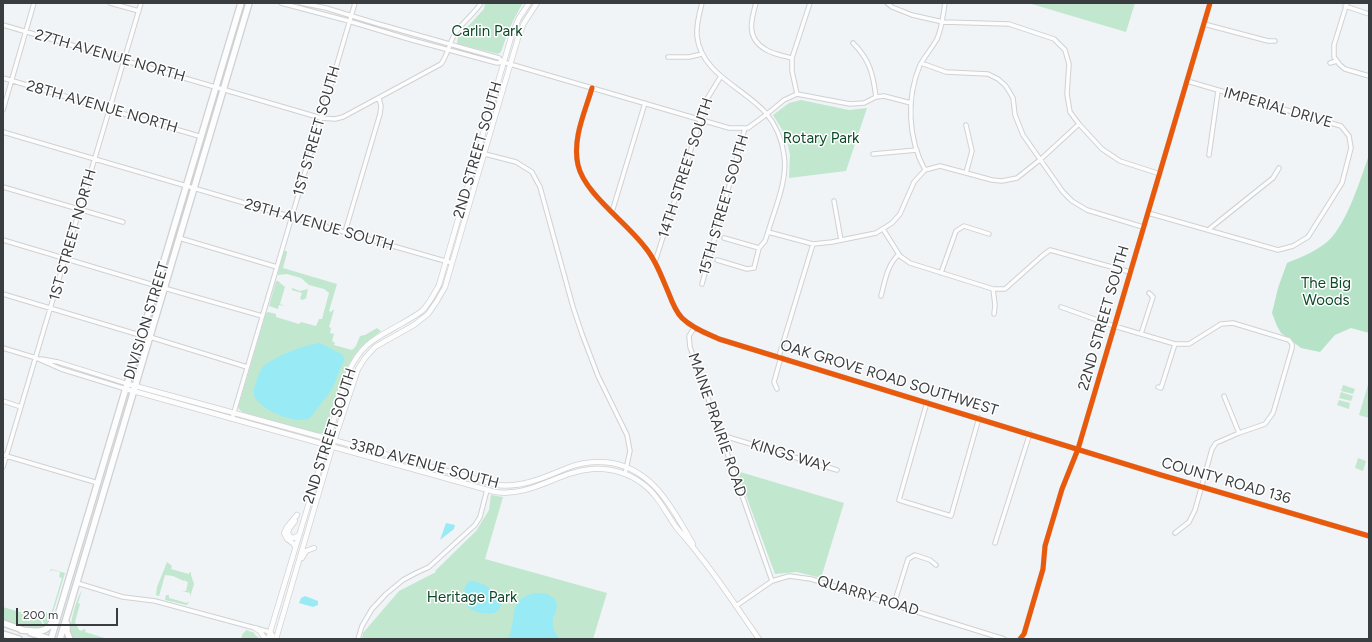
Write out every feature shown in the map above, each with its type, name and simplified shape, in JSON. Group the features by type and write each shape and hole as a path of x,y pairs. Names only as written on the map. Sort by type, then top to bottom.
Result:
{"highway":[{"name":"DIVISION STREET","path":"50,639 143,336 242,3"},
{"name":"DIVISION STREET","path":"60,639 249,3"},
{"path":"21,630 39,631 48,628 53,621 58,604 64,596"},
{"path":"69,609 67,627 70,639"},
{"path":"3,624 50,639"},
{"path":"3,634 19,639"}],"main road":[{"name":"2ND STREET SOUTH","path":"267,639 296,548 348,373 359,353 376,338 423,310 439,285 503,62 514,28 529,3"},
{"name":"2ND STREET SOUTH","path":"276,639 332,447 358,369 375,347 414,325 428,314 444,287 518,38 524,23 537,3"},
{"name":"33RD AVENUE SOUTH","path":"127,386 232,419 487,490 502,492 522,491 535,488 570,474 589,469 611,470 626,474"},
{"name":"33RD AVENUE SOUTH","path":"134,388 234,413 483,482 505,486 531,482 570,467 585,463 608,463 627,468 647,479 661,493 679,519 700,556"},
{"path":"626,474 652,492 759,639"},
{"path":"296,548 294,544 286,538 284,533 286,527 297,515 288,534 292,537 297,537 299,535"},
{"path":"297,566 306,551 314,548 308,544 306,536"},
{"path":"255,628 267,639"},
{"path":"278,632 282,639"}],"street":[{"path":"3,110 34,3"},
{"path":"110,3 139,11"},
{"name":"1ST STREET NORTH","path":"3,467 5,456 22,407 141,3"},
{"path":"282,3 448,50 497,63 503,62 729,128 745,128"},
{"path":"300,3 326,8 499,58 503,62"},
{"name":"1ST STREET SOUTH","path":"232,419 355,3"},
{"name":"27TH AVENUE NORTH","path":"3,25 321,118 338,119 442,64 447,56 455,32 476,10 480,3"},
{"path":"702,3 697,23 697,35 702,54 707,62 721,76 767,114 779,136 784,156 784,175 768,232 765,241 759,248 754,268 747,269 717,260"},
{"path":"756,3 752,18 751,30 755,40 764,49 792,58"},
{"path":"810,3 792,58 792,71 797,94 850,104 864,104 876,97 884,96 911,103"},
{"path":"887,3 892,7 912,15 943,22 1009,24 1054,39 1065,50 1069,64 1067,94 1070,112 1079,124 1102,150 1120,161 1160,174"},
{"path":"925,170 917,150 911,124 912,93 921,63 937,39 943,22 945,3"},
{"name":"22ND STREET SOUTH","path":"1020,639 1024,634 1042,569 1045,546 1062,489 1078,449 1210,3"},
{"path":"1369,14 1346,5 1333,52 1337,61 1345,69 1369,76"},
{"path":"1204,24 1268,42 1275,41"},
{"path":"853,43 862,53 869,66 874,81 876,97"},
{"path":"668,57 689,57 702,54"},
{"path":"1330,63 1337,61"},
{"path":"921,63 946,72 988,74 998,79 1005,85 1013,98 1015,115 1023,135 1063,192 1072,201 1086,210 1143,227"},
{"name":"14TH STREET SOUTH","path":"655,262 707,99 721,76"},
{"name":"28TH AVENUE NORTH","path":"3,78 202,137"},
{"name":"IMPERIAL DRIVE","path":"1148,213 1278,250 1298,243 1308,237 1342,183 1351,148 1349,136 1341,126 1187,81"},
{"path":"592,88 577,138 576,152 578,165 588,187 644,246 655,262 681,317 694,328"},
{"path":"1209,155 1218,91"},
{"name":"15TH STREET SOUTH","path":"702,284 745,128 751,126 784,100 797,94"},
{"path":"345,232 380,114 381,106 379,98"},
{"path":"612,212 645,103"},
{"path":"768,232 813,244 876,233 883,229 900,214 914,182 925,170 940,166 992,180 1002,181 1017,178 1041,159 1079,124"},
{"path":"966,125 972,151 966,173"},
{"name":"29TH AVENUE SOUTH","path":"3,132 187,187 452,263"},
{"path":"873,154 917,150"},
{"path":"477,152 516,162 532,172 540,187 573,307 582,334 598,376 627,435 630,451 626,474"},
{"path":"1208,230 1273,178 1280,168"},
{"path":"3,187 123,222"},
{"path":"834,201 841,240"},
{"path":"941,273 956,231 964,226 989,234"},
{"path":"883,229 899,254 910,263 993,289 1004,289 1050,250 1130,272"},
{"path":"179,238 277,267"},
{"path":"724,238 759,248"},
{"path":"3,240 158,286"},
{"path":"777,389 774,382 780,357 813,244"},
{"path":"881,296 889,267 893,259 899,254"},
{"path":"164,288 262,316"},
{"path":"993,289 995,304 994,314"},
{"path":"1141,334 1153,297 1149,293"},
{"path":"3,294 143,336"},
{"path":"1061,308 1114,326 1175,344 1188,344 1221,324 1233,323 1289,340 1292,344 1273,413 1265,424 1216,443 1212,449 1195,510 1189,522 1176,533"},
{"name":"OAK GROVE ROAD SOUTHWEST","path":"694,328 719,339 1078,449"},
{"name":"MAINE PRAIRIE ROAD","path":"694,328 689,336 690,347 772,581"},
{"path":"150,338 247,367"},
{"path":"1158,387 1161,388 1175,344"},
{"path":"3,348 36,358 53,361 127,386"},
{"path":"36,358 57,368 127,386"},
{"path":"1224,396 1239,433"},
{"path":"3,401 22,407"},
{"path":"927,402 899,500 951,516 980,418"},
{"path":"995,543 1030,434"},
{"name":"KINGS WAY","path":"721,435 837,470"},
{"name":"COUNTY ROAD 136","path":"1078,449 1369,536"},
{"path":"5,456 98,483"},
{"path":"358,639 362,626 372,609 386,594 403,580 416,572 429,567 475,525 480,517 487,490"},
{"path":"894,604 908,559 915,555 930,560 936,565"},
{"name":"QUARRY ROAD","path":"736,606 772,581 789,576 811,579 1004,639"},
{"path":"77,583 123,597 155,602 270,632 273,635 272,639"}],"green space":[{"name":"Carlin Park","path":"485,3 523,3 510,27 501,52 498,54 458,44 457,42 458,37 484,9"},
{"path":"1028,3 1135,3 1126,32"},
{"name":"Rotary Park","path":"801,100 849,110 867,108 846,171 789,178 790,155 786,136 773,115 789,103"},
{"name":"The Big Woods","path":"1369,155 1369,333 1351,328 1335,335 1320,352 1301,348 1281,333 1272,313 1278,288 1287,263 1319,248 1331,238 1338,229 1351,204"},
{"path":"284,251 287,251 287,253 283,268 337,284 329,311 332,312 332,310 334,310 329,327 331,328 330,333 334,334 332,341 335,343 334,345 352,350 356,346 360,336 365,335 377,328 381,331 359,349 352,358 338,389 325,433 316,433 242,412 238,408 266,313 276,314 276,317 299,324 301,322 316,326 319,319 322,319 329,293 324,289 309,285 301,278 287,274 278,275"},
{"path":"276,281 285,287 280,304 285,306 279,305 278,309 269,306"},
{"path":"292,288 300,291 308,289 306,298 303,300 300,299 302,293 292,290"},
{"path":"1343,385 1355,389 1353,394 1341,391"},
{"path":"1369,385 1369,418 1359,415"},
{"path":"1341,392 1353,396 1351,401 1339,398"},
{"path":"1339,400 1350,403 1349,409 1337,405"},
{"path":"1358,458 1366,461 1363,471 1355,468"},
{"path":"737,471 844,503 821,578 797,572 775,574"},
{"name":"Heritage Park","path":"491,495 503,497 485,559 607,593 593,639 362,639 363,633 399,591 436,572 435,571 476,531 489,510"},
{"path":"167,562 172,566 171,569 189,574 191,572 194,584 190,597 190,593 182,591 186,591 188,582 185,581 185,579 184,581 173,576 165,575 159,596 156,595 157,587"},
{"path":"51,569 65,573 52,616 45,626 41,617 47,612 52,611 62,578 59,577 60,572 52,570 50,572"},
{"path":"82,590 75,622 79,630 82,631 83,629 86,630 85,632 108,639 73,639 70,636 77,599"},
{"path":"166,595 169,595 169,598 187,603 189,601 188,604 186,605 165,600"},
{"path":"3,607 40,618 44,628 35,629 3,620"},
{"path":"246,630 255,633 254,634 260,639 241,639"}],"water":[{"path":"320,343 343,355 344,360 332,389 311,417 306,420 289,418 270,411 257,400 254,395 254,389 260,372 264,366 275,358 306,346"},
{"path":"446,523 455,525 454,529 440,540"},
{"path":"473,581 485,585 502,599 502,605 495,613 480,613 467,606 464,589 468,582"},
{"path":"536,593 547,594 555,599 557,606 553,626 559,639 508,639 511,631 514,610 520,599"},
{"path":"305,596 318,601 318,605 313,607 299,603 301,598"}],"cycle path":[{"path":"1020,639 1024,634 1043,569 1045,546 1062,489 1078,449 1210,3"},
{"path":"592,88 578,136 577,155 578,165 582,176 597,197 648,251 658,269 676,310 686,322 719,339 1161,475 1369,536"}]}
